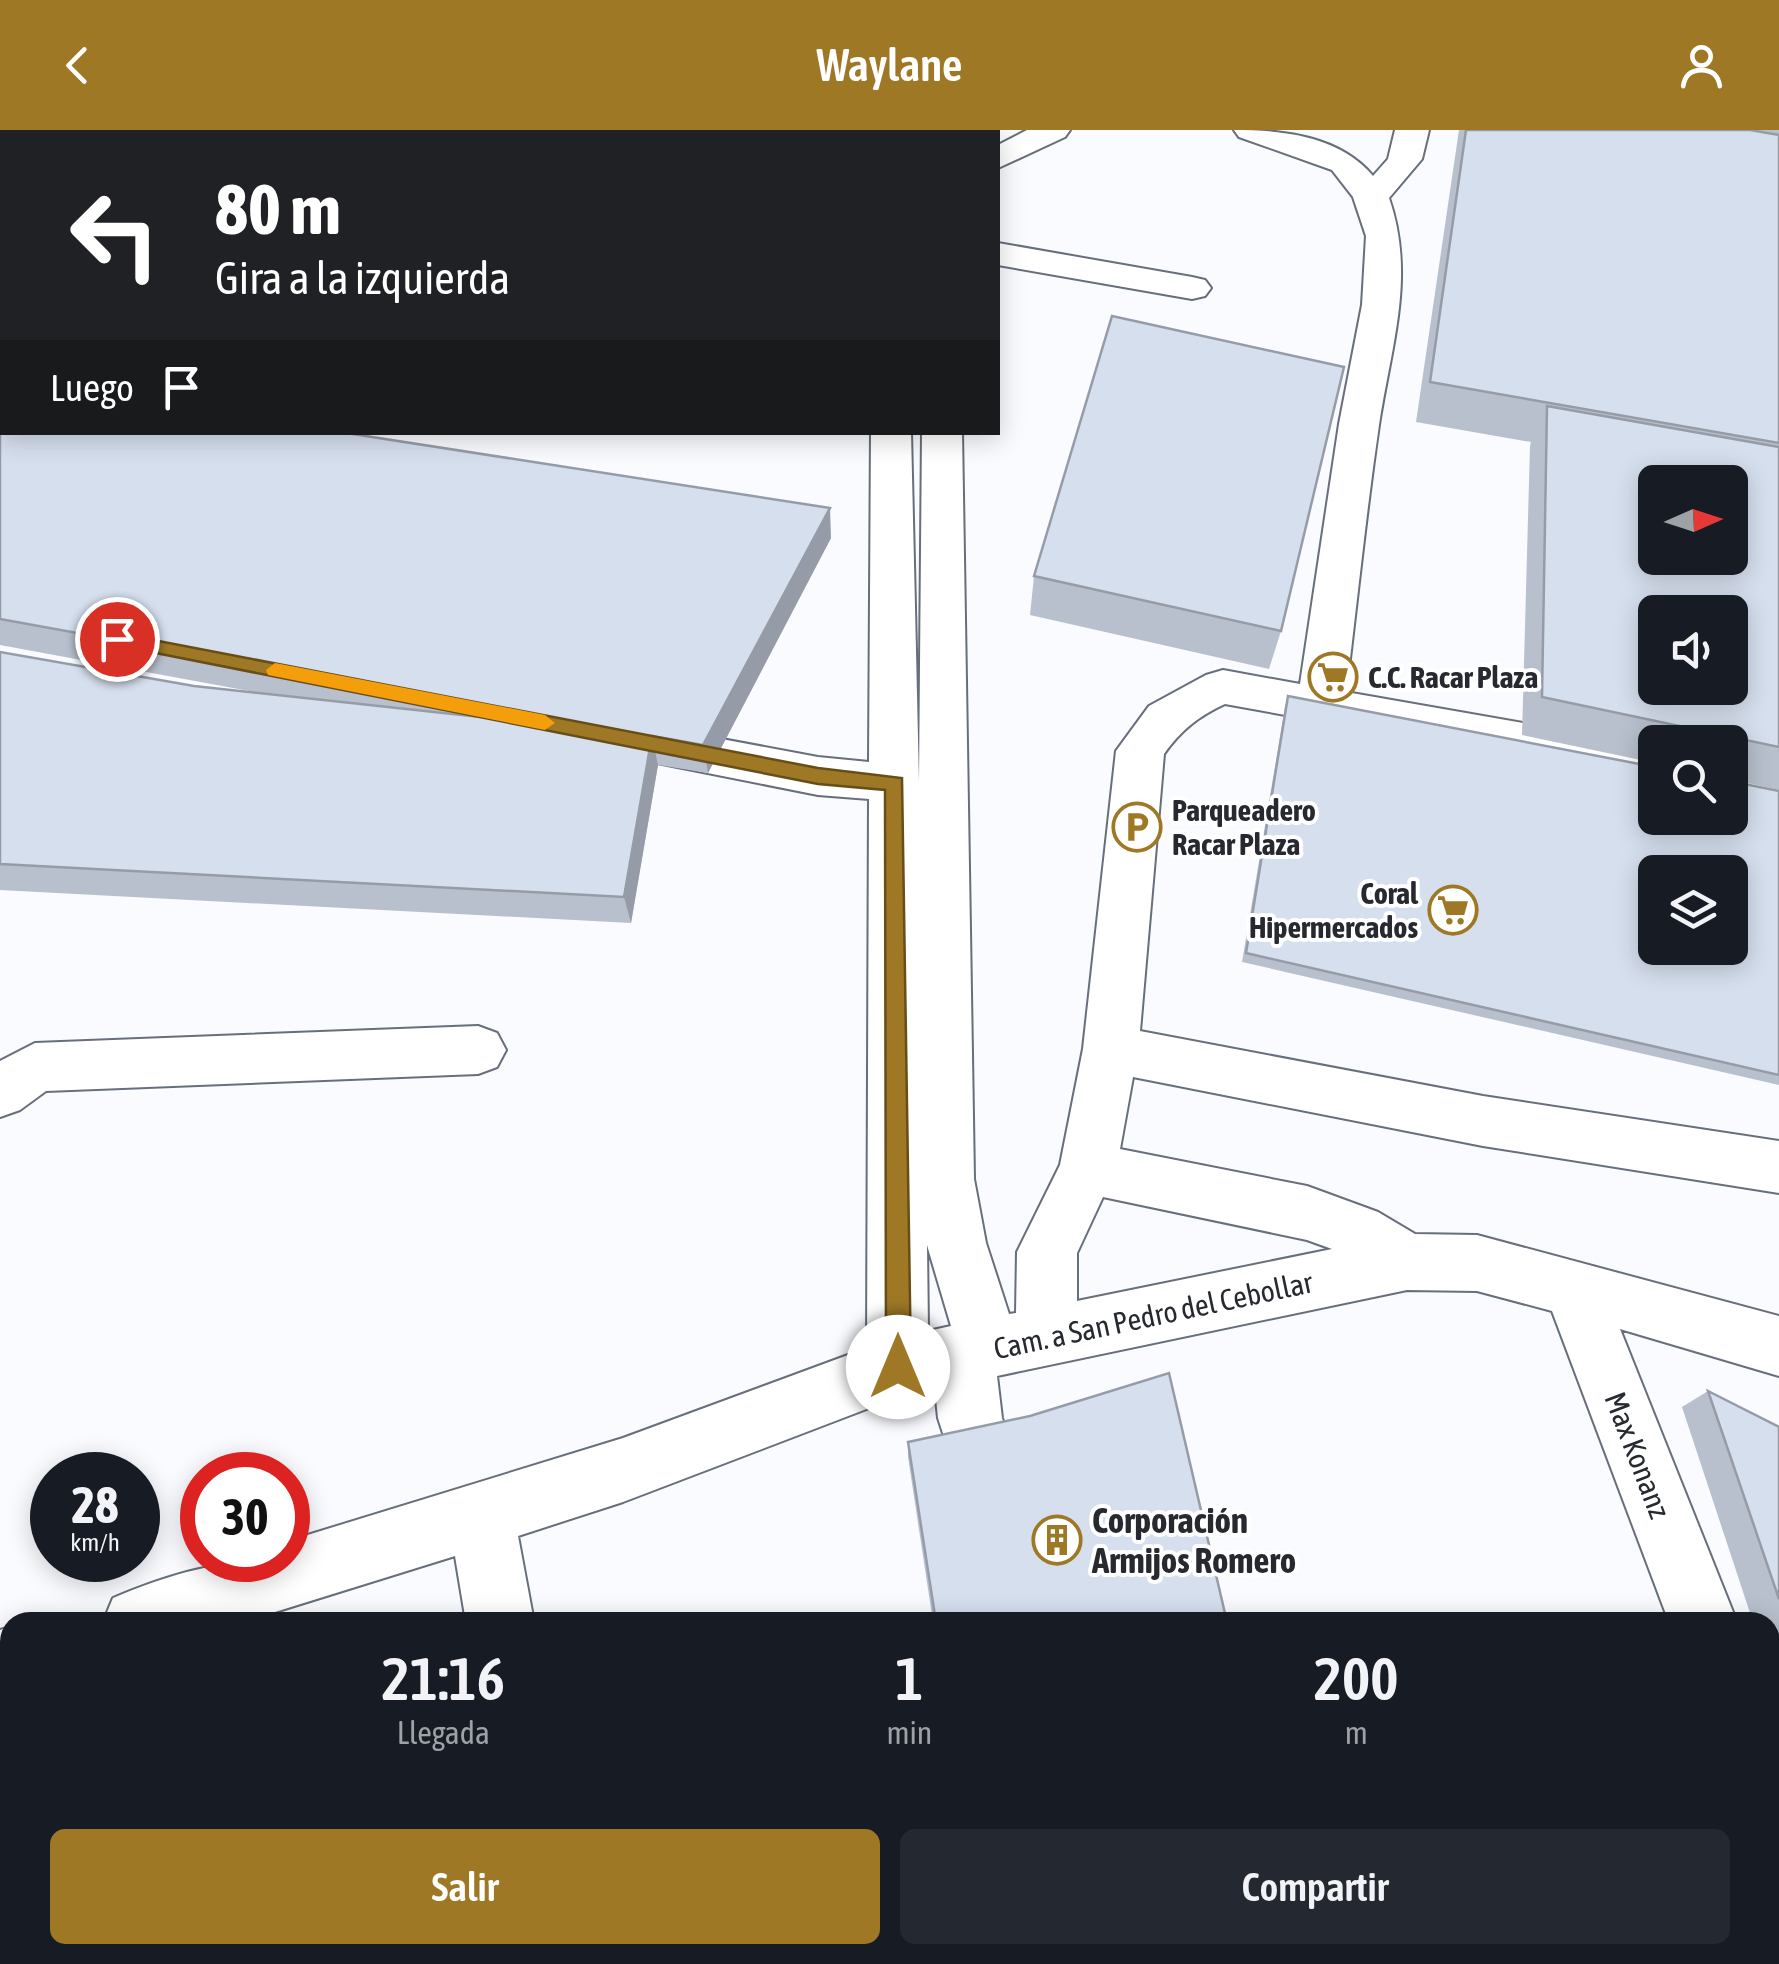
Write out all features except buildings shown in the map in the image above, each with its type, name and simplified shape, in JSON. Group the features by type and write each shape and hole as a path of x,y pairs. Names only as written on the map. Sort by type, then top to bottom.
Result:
{"street":[{"path":"1000,157 1053,130"},
{"path":"1251,130 1384,144"},
{"path":"1320,701 1359,424 1381,305 1384,236 1370,195 1384,144"},
{"path":"1370,195 1399,171 1384,144"},
{"path":"1000,254 1192,288"},
{"path":"890,435 898,1367"},
{"path":"942,435 945,1180 956,1242 999,1347"},
{"path":"1051,1514 1036,1519 1000,1516 970,1418 999,1347 1088,1168 1112,1049 1140,752 1157,726 1184,701 1222,687 1320,701 1638,761"},
{"path":"604,734 818,776 895,783"},
{"path":"1112,1049 1483,1121 1779,1166"},
{"path":"0,1094 35,1066 478,1050"},
{"path":"1088,1168 1307,1213 1357,1231 1407,1262"},
{"name":"Cam. a San Pedro del Cebollar","path":"169,1612 623,1470 898,1367 1407,1262 1477,1263 1779,1346"},
{"name":"Max Konanz","path":"1573,1287 1699,1612"},
{"path":"481,1515 498,1612"}],"slow traffic":[{"path":"275,670 545,723"}],"place":[{"name":"C.C. Racar Plaza","path":"1333,677"},
{"name":"Parqueadero Racar Plaza","path":"1137,827"},
{"name":"Coral Hipermercados","path":"1453,910"},
{"name":"Corporación Armijos Romero","path":"1057,1540"}],"route":[{"path":"117,639 818,776 895,783 898,1367"}]}
